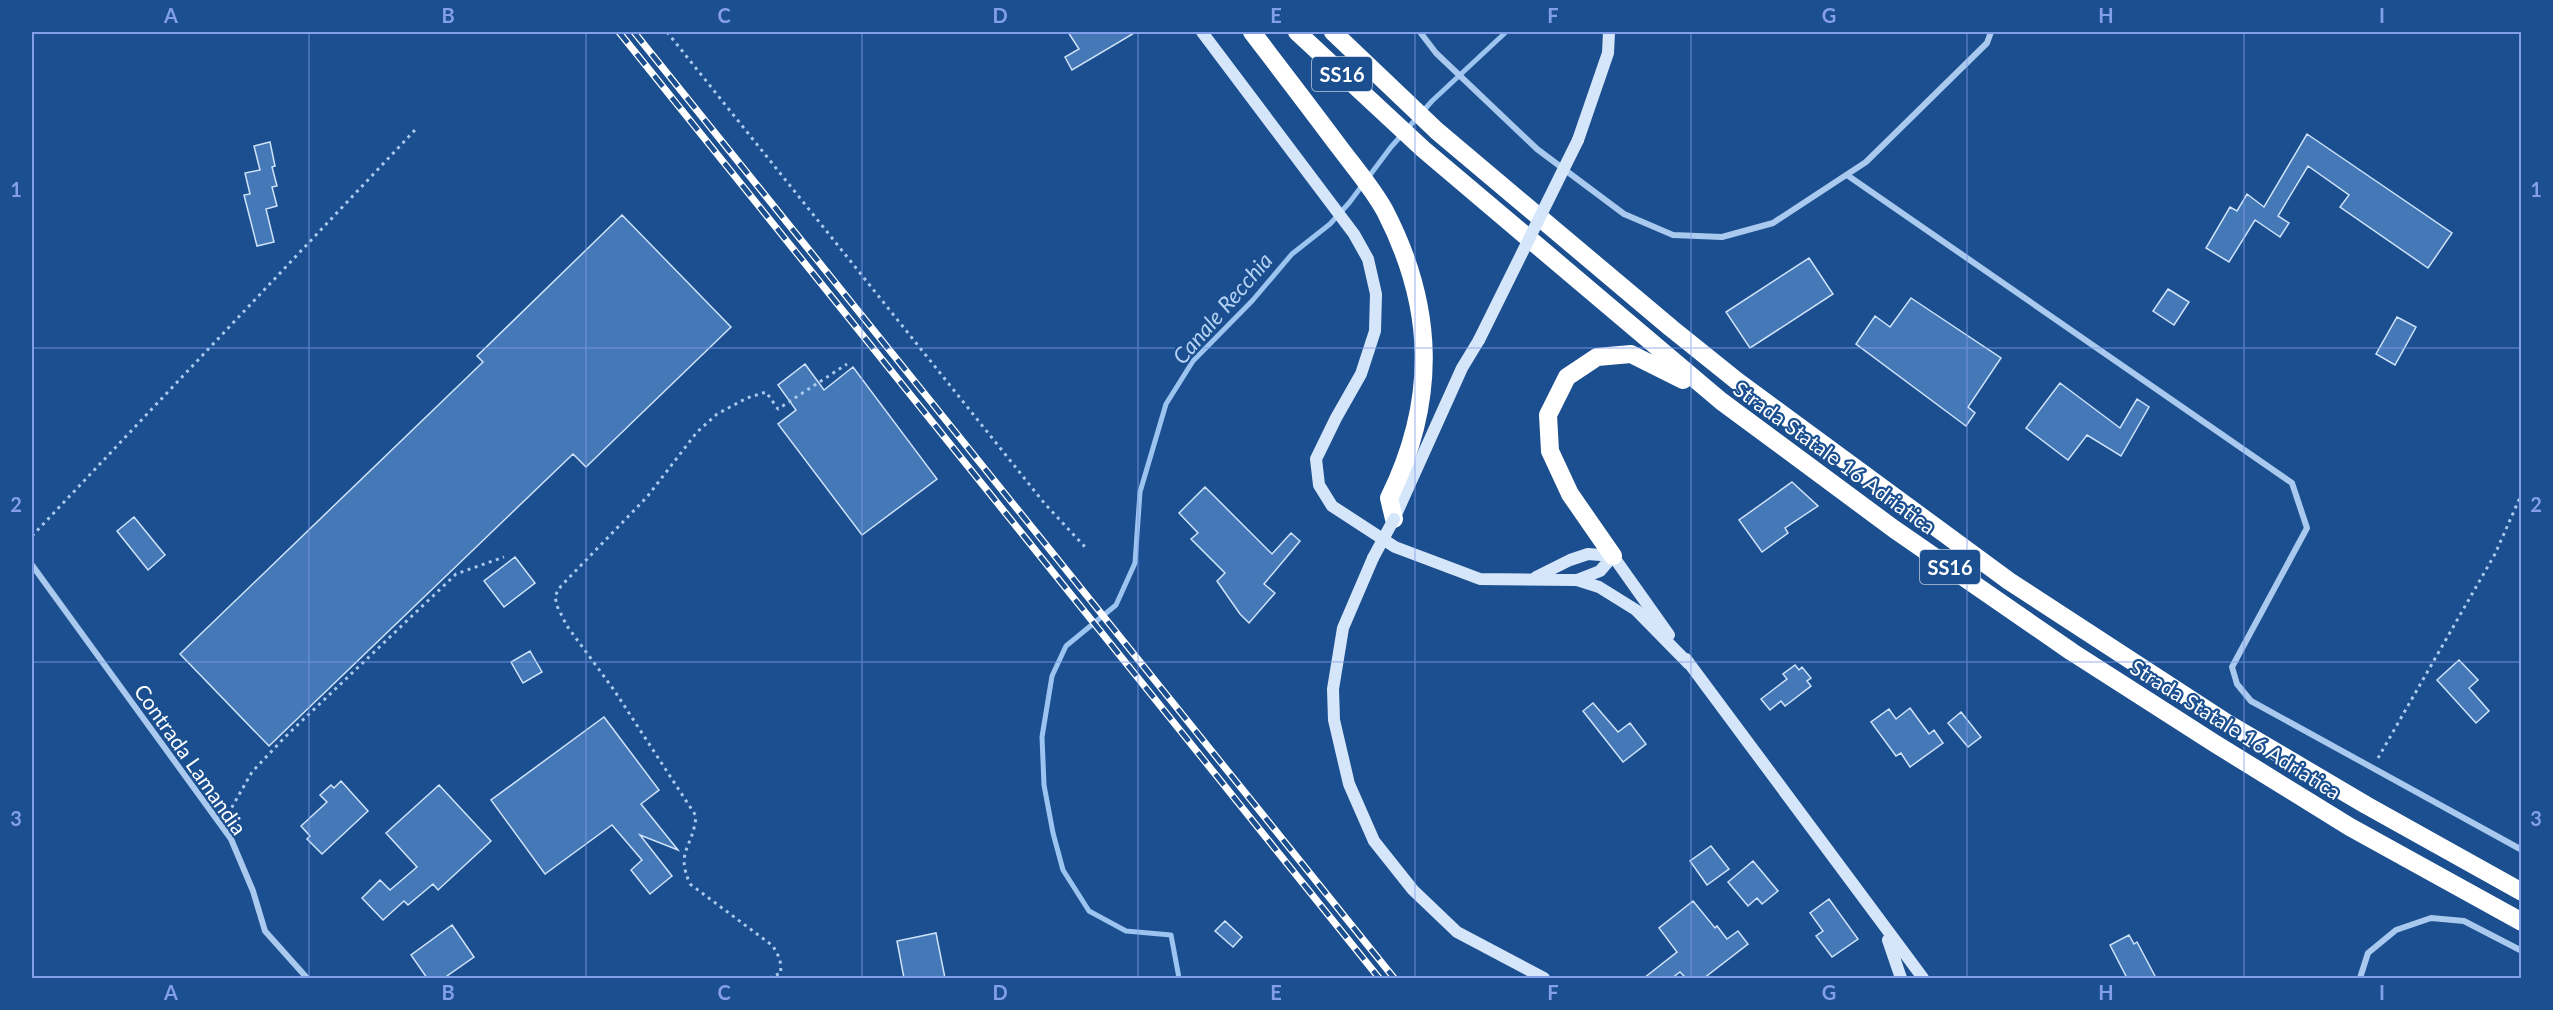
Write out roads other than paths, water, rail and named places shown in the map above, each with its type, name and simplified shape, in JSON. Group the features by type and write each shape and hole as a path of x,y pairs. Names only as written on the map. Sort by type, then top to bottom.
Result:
{"highway":[{"path":"1252,32 1384,209 1406,257 1420,309 1425,364 1419,417 1404,467 1389,498 1394,519"},
{"name":"Strada Statale 16 Adriatica","path":"1297,32 1423,149 1721,402 1894,529 2072,652 2350,826 2522,922"},
{"name":"Strada Statale 16 Adriatica","path":"1333,32 1437,131 1737,381 2009,581 2227,723 2366,805 2522,892"},
{"path":"1614,556 1570,494 1550,451 1548,415 1567,377 1597,357 1631,354 1655,364 1721,402"}],"main road":[{"path":"1202,32 1354,234 1368,259 1377,294 1375,331 1361,374 1316,459 1319,485 1332,506 1395,547 1480,579 1576,580 1599,587 1636,610 1689,664"},
{"path":"1544,978 1457,932 1413,890 1374,841 1349,784 1334,720 1333,689 1343,628 1373,558 1394,519 1462,368 1479,340 1578,140 1608,53 1609,32"},
{"path":"1532,579 1570,560 1588,554 1614,556"},
{"path":"1576,580 1600,571 1614,556"},
{"path":"1614,556 1689,664 1923,978"},
{"path":"1876,915 1893,949 1901,978"}],"street":[{"path":"1420,32 1436,53 1537,149 1624,214 1673,235 1722,237 1773,223 1866,162 1986,43 1991,32"},
{"path":"1847,175 2292,483 2307,528 2232,667 2237,684 2251,701 2522,850"},
{"name":"Contrada Lamandia","path":"32,566 231,839 253,891 265,931 307,978"},
{"path":"2360,978 2368,953 2396,930 2431,918 2464,921 2522,951"}],"waterway":[{"name":"Canale Recchia","path":"1179,978 1171,935 1126,931 1089,911 1063,870 1044,785 1042,737 1052,676 1066,646 1116,605 1135,563 1140,492 1166,404 1193,361 1252,301 1292,254 1330,224 1349,203 1391,147 1432,101 1506,32"}],"railway":[{"path":"619,32 1379,978"},
{"path":"634,32 1394,978"}]}
